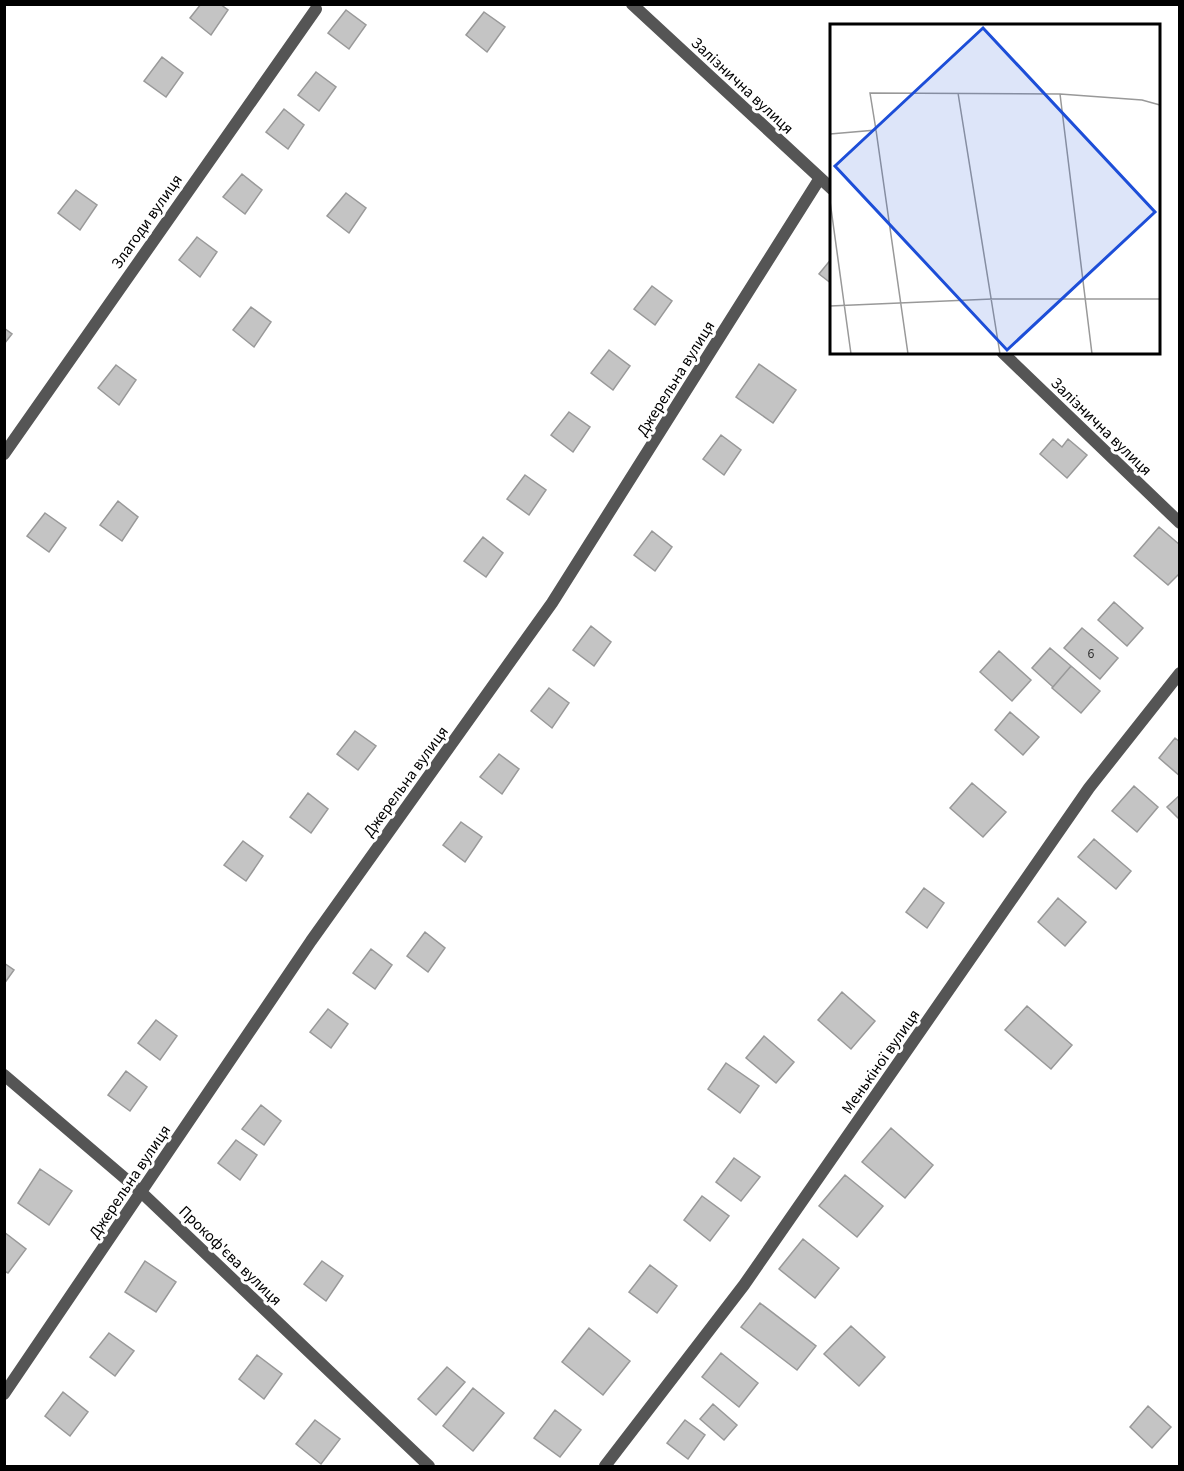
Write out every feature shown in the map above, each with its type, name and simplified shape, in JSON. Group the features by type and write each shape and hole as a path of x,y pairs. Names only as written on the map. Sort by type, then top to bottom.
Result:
{"street":[{"name":"Залізнична вулиця","path":"632,4 830,188"},
{"name":"Злагоди вулиця","path":"4,454 315,6"},
{"name":"Джерельна вулиця","path":"4,1394 310,941 552,603 820,178"},
{"name":"Залізнична вулиця","path":"1004,354 1179,523"},
{"name":"Менькіної вулиця","path":"605,1467 744,1285 1089,788 1179,673"},
{"name":"Прокоф'єва вулиця","path":"4,1075 141,1192 429,1467"}],"building":[{"path":"201,4 220,4 228,10 211,35 190,18"},
{"path":"346,10 366,25 349,49 328,33"},
{"path":"484,12 505,27 487,52 466,35"},
{"path":"162,57 183,73 166,97 144,81"},
{"path":"316,72 336,87 319,111 298,95"},
{"path":"284,109 304,125 288,149 266,132"},
{"path":"242,174 262,190 245,214 223,197"},
{"path":"76,190 97,205 80,230 58,213"},
{"path":"346,193 366,208 349,233 327,216"},
{"path":"197,237 217,252 200,277 179,260"},
{"path":"830,260 830,282 819,274"},
{"path":"652,286 672,301 655,325 634,309"},
{"path":"251,307 271,322 254,347 233,330"},
{"path":"4,328 12,334 4,344"},
{"path":"609,350 630,366 613,390 591,373"},
{"path":"759,364 796,390 773,423 736,397"},
{"path":"116,365 136,380 119,405 98,388"},
{"path":"569,412 590,427 573,452 551,435"},
{"path":"721,435 741,450 724,475 703,459"},
{"path":"1053,439 1062,447 1068,439 1087,455 1067,478 1040,454"},
{"path":"525,475 546,490 529,515 507,499"},
{"path":"118,501 138,517 122,541 100,525"},
{"path":"45,513 66,528 49,552 27,536"},
{"path":"1159,527 1180,545 1180,573 1168,585 1134,556"},
{"path":"652,531 672,547 655,571 634,555"},
{"path":"483,537 503,553 486,577 464,561"},
{"path":"1114,602 1143,628 1127,646 1098,620"},
{"path":"591,626 611,642 594,666 573,650"},
{"path":"1082,628 1118,658 1100,679 1064,648"},
{"path":"1050,648 1071,666 1053,687 1032,668"},
{"path":"999,651 1031,680 1012,701 980,672"},
{"path":"1071,666 1100,691 1081,713 1052,688"},
{"path":"549,688 569,703 552,728 531,711"},
{"path":"1010,712 1039,737 1023,755 995,730"},
{"path":"355,731 376,746 358,770 337,754"},
{"path":"1175,738 1180,742 1180,776 1159,758"},
{"path":"499,754 519,769 502,794 480,777"},
{"path":"972,783 1006,812 983,837 950,808"},
{"path":"1134,786 1158,807 1137,832 1112,811"},
{"path":"308,793 328,809 311,833 290,817"},
{"path":"1180,795 1180,820 1167,807"},
{"path":"461,822 482,837 465,862 443,845"},
{"path":"1094,839 1131,871 1116,889 1078,857"},
{"path":"243,841 263,856 246,881 224,865"},
{"path":"924,888 944,903 927,928 906,912"},
{"path":"1058,898 1086,922 1065,946 1038,922"},
{"path":"425,932 445,948 428,972 407,956"},
{"path":"371,949 392,965 375,989 353,973"},
{"path":"4,963 14,970 4,984"},
{"path":"842,992 875,1021 851,1049 818,1020"},
{"path":"1027,1006 1072,1045 1051,1069 1005,1030"},
{"path":"328,1009 348,1024 331,1048 310,1032"},
{"path":"156,1020 177,1036 160,1060 138,1043"},
{"path":"764,1036 794,1062 776,1083 746,1058"},
{"path":"726,1063 759,1086 740,1113 708,1089"},
{"path":"126,1071 147,1087 130,1111 108,1095"},
{"path":"261,1105 281,1121 264,1145 242,1129"},
{"path":"891,1128 933,1165 905,1198 862,1162"},
{"path":"236,1140 257,1155 240,1180 218,1163"},
{"path":"734,1158 760,1177 741,1201 716,1182"},
{"path":"40,1169 72,1191 49,1225 18,1203"},
{"path":"845,1175 883,1206 857,1237 819,1206"},
{"path":"702,1196 729,1216 710,1241 684,1220"},
{"path":"4,1232 26,1249 8,1273 4,1271"},
{"path":"803,1239 839,1268 815,1298 779,1269"},
{"path":"145,1261 176,1282 156,1312 125,1292"},
{"path":"322,1261 343,1276 326,1301 304,1284"},
{"path":"650,1265 677,1286 657,1313 629,1292"},
{"path":"760,1303 816,1346 797,1370 741,1327"},
{"path":"851,1326 885,1357 859,1386 824,1354"},
{"path":"589,1328 630,1361 603,1395 562,1362"},
{"path":"109,1333 134,1351 115,1376 90,1357"},
{"path":"721,1353 758,1383 739,1407 702,1377"},
{"path":"257,1355 282,1374 264,1399 239,1379"},
{"path":"447,1367 465,1382 436,1415 418,1399"},
{"path":"473,1388 504,1413 473,1451 443,1426"},
{"path":"63,1392 88,1412 70,1436 45,1416"},
{"path":"713,1404 737,1425 724,1440 700,1419"},
{"path":"1148,1406 1171,1427 1152,1448 1130,1427"},
{"path":"555,1410 581,1430 560,1457 534,1438"},
{"path":"315,1420 340,1439 321,1464 296,1444"},
{"path":"685,1420 705,1435 688,1459 667,1443"}]}
